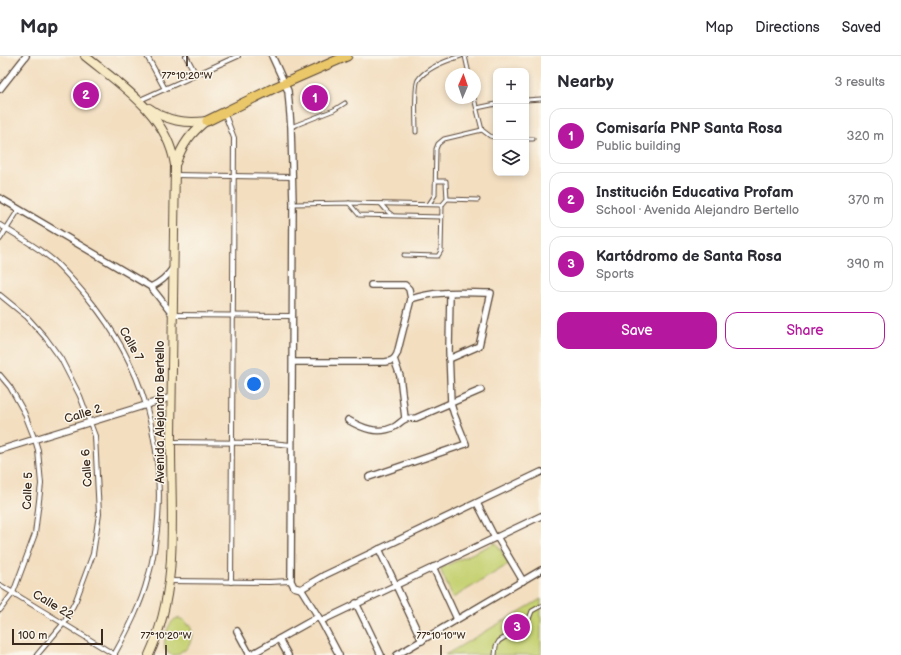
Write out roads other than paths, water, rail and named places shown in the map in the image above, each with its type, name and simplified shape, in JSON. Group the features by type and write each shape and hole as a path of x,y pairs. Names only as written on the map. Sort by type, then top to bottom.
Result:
{"main road":[{"name":"Avenida Alejandro Bertello","path":"85,56 154,112 165,118 178,122 192,123 207,121"},
{"name":"Avenida Alejandro Bertello","path":"175,166 179,153 186,140 196,129 207,121 285,83 347,56"},
{"name":"Avenida Alejandro Bertello","path":"140,100 166,134 175,166 172,315 172,533 170,581 168,597 161,622 149,655"}],"street":[{"path":"0,89 26,56"},
{"path":"147,56 165,89"},
{"path":"186,56 196,75"},
{"path":"224,56 226,61"},
{"path":"140,100 238,56"},
{"path":"272,56 288,91 291,127 293,204 291,581 294,586 301,589 320,619 339,655"},
{"path":"224,112 234,138 231,582"},
{"path":"175,175 292,177"},
{"path":"0,198 151,287 172,315 292,316"},
{"path":"0,239 19,209"},
{"name":"Calle 7","path":"0,225 28,242 53,260 75,282 98,310 116,335 134,370 147,405 158,465 159,495 154,554 149,577 135,615 115,655"},
{"path":"151,287 160,283 167,277 173,268"},
{"path":"293,362 385,362 394,359 397,354 411,299 409,289 405,285 371,285"},
{"path":"369,477 466,444 451,404 449,360 450,293"},
{"path":"411,299 428,294 491,293 479,346 449,360"},
{"name":"Calle 6","path":"0,295 27,317 45,337 61,359 80,396 95,436 100,514 93,554 86,578 64,623 37,655"},
{"path":"394,359 400,376 406,418"},
{"name":"Calle 5","path":"0,375 10,387 24,412 35,440 38,450 40,484 35,534 13,593 0,610"},
{"path":"348,420 361,428 384,431 396,426 406,418 416,418 481,390"},
{"name":"Calle 2","path":"0,450 172,397"},
{"path":"171,442 271,442 291,445"},
{"path":"301,589 325,575 541,472"},
{"path":"477,503 523,581"},
{"path":"237,631 250,655 320,619 396,585 541,516"},
{"path":"379,549 422,640"},
{"path":"433,567 457,620"},
{"path":"396,655 541,570"},
{"path":"170,581 291,581"},
{"name":"Calle 22","path":"0,585 115,655"},
{"path":"356,603 381,655"},
{"path":"279,639 288,655"}],"lane":[{"path":"416,132 416,87 418,79 429,70 461,56"},
{"path":"464,56 467,68"},
{"path":"529,100 541,99"},
{"path":"291,127 334,110 345,103"},
{"path":"476,104 482,130 493,137"},
{"path":"477,108 493,105"},
{"path":"429,204 435,195 436,149 438,144 444,139 482,130"},
{"path":"404,256 438,256 441,251 442,205 447,199 446,181 436,181"},
{"path":"447,199 478,200"},
{"path":"293,204 349,203 442,205"},
{"path":"349,203 359,215 442,216"},
{"path":"381,204 394,216"},
{"path":"495,655 496,646 499,641 527,624 532,611 541,606"}],"place":[{"name":"Institución Educativa Profam","path":"86,95"},
{"name":"Comisaría PNP Santa Rosa","path":"315,98"},
{"name":"Kartódromo de Santa Rosa","path":"517,627"}]}
